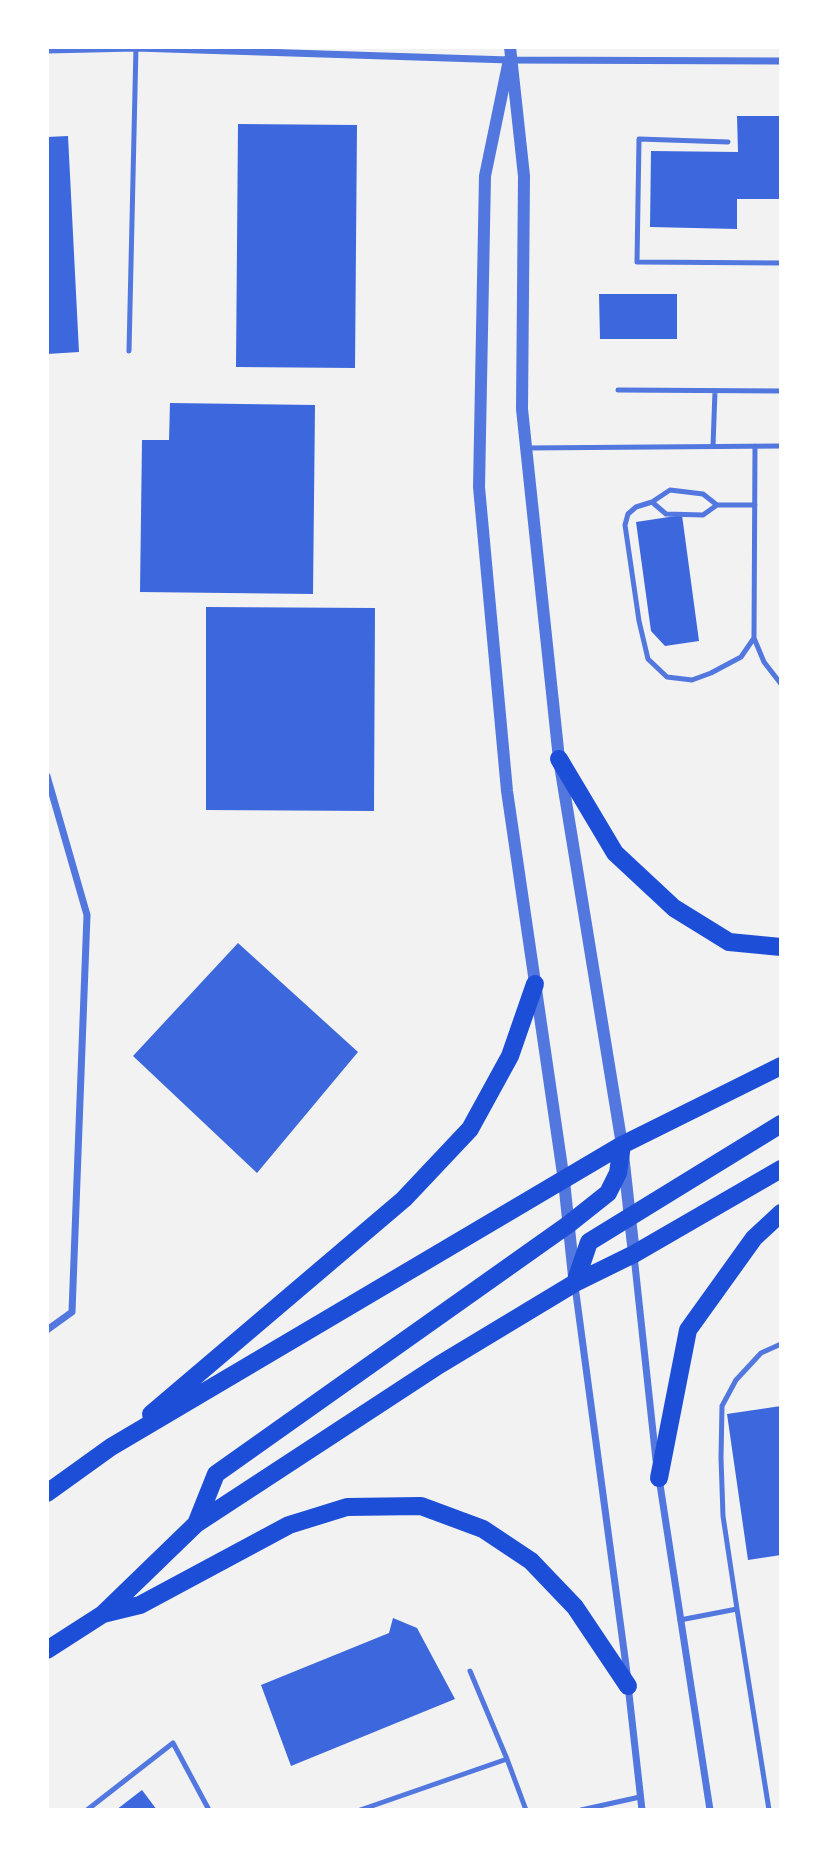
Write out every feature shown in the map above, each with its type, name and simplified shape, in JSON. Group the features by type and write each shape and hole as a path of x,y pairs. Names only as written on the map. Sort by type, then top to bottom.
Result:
{"main road":[{"path":"559,759 615,853 674,908 729,942 781,947"},
{"path":"47,1493 111,1447 327,1267 404,1199 470,1129 510,1056 535,984"},
{"path":"111,1447 622,1145 781,1066"},
{"path":"575,1283 589,1241 781,1124"},
{"path":"196,1524 216,1474 569,1224 608,1193 618,1173 622,1145"},
{"path":"47,1650 103,1614 196,1524 439,1365 575,1283 634,1254 781,1169"},
{"path":"659,1478 688,1330 754,1238 781,1213"},
{"path":"103,1614 139,1605 289,1525 347,1507 421,1506 482,1528 531,1561 575,1607 628,1686"}],"street":[{"path":"47,50 136,48 357,51 781,61"},
{"path":"509,54 524,176 522,409 559,759 622,1145 659,1478 710,1810"},
{"path":"509,54 485,176 480,487 507,791 564,1181 642,1810"},
{"path":"47,776 87,915 72,1312 47,1330"}],"lane":[{"path":"130,351 136,48"},
{"path":"728,142 639,139 637,262 781,263"},
{"path":"618,390 781,391"},
{"path":"713,446 715,391"},
{"path":"755,446 754,638 764,662 781,684"},
{"path":"526,448 781,446"},
{"path":"716,505 703,494 670,490 652,502 636,507 628,514 625,525 639,621 648,659 667,677 692,680 741,657 754,638"},
{"path":"652,502 666,514 703,515 716,505 755,505"},
{"path":"769,1810 723,1516 722,1406 736,1380 761,1353 781,1344"},
{"path":"680,1620 737,1609"},
{"path":"470,1671 526,1810"},
{"path":"87,1810 173,1743 209,1810"},
{"path":"360,1810 507,1759"},
{"path":"581,1810 640,1797"}],"building":[{"path":"737,116 781,116 781,199 737,199 737,229 650,227 651,151 738,152"},
{"path":"238,124 357,125 355,368 236,367"},
{"path":"68,136 79,352 47,354 47,137"},
{"path":"599,294 677,294 677,339 600,339"},
{"path":"170,403 315,405 313,594 140,592 142,440 169,440"},
{"path":"682,515 699,641 665,646 651,631 636,522"},
{"path":"206,607 375,608 374,811 206,810"},
{"path":"238,943 358,1052 257,1173 133,1056"},
{"path":"781,1406 781,1555 748,1560 727,1414"},
{"path":"393,1618 417,1628 455,1699 291,1766 261,1685 389,1633"},
{"path":"142,1790 157,1810 116,1810"}]}
